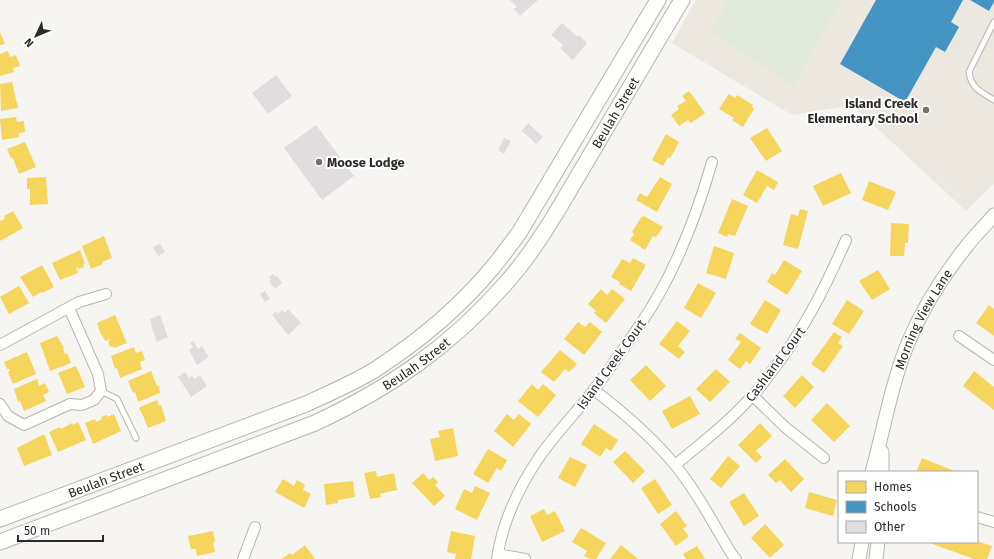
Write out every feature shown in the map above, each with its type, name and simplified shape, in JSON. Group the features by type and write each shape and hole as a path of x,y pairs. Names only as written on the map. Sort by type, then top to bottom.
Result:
{"main road":[{"name":"Beulah Street","path":"0,519 306,404 340,389 375,369 437,323 473,289 519,234 658,0"},
{"name":"Beulah Street","path":"0,542 315,423 384,387 418,364 442,345 482,309 507,282 534,246 562,203 682,0"}],"street":[{"name":"Island Creek Court","path":"498,556 508,517 522,484 538,458 594,390 643,321 667,281 682,248 706,184 712,162"},
{"name":"Morning View Lane","path":"872,471 888,402 908,344 918,322 940,284 966,246 994,215"},
{"name":"Cashland Court","path":"675,465 713,435 753,396 778,364 805,325 832,273 846,240"},
{"path":"0,345 79,302 106,294"},
{"path":"0,404 8,416 24,425 70,404 82,405 94,400 101,391 98,374 69,308"},
{"path":"958,336 994,360"},
{"path":"594,390 640,429 675,465 698,498 736,559"},
{"path":"753,396 785,427 824,458"},
{"name":"Morning View Lane","path":"881,438 882,471"},
{"path":"978,517 994,522"},
{"path":"243,559 255,526"},
{"path":"859,559 862,543"},
{"path":"876,559 878,543"},
{"path":"498,556 525,559"}],"lane":[{"path":"994,22 969,72 970,80 976,89 994,100"},
{"path":"101,391 117,399 136,438"}],"shaded area":[{"name":"Island Creek Elementary School","path":"696,0 994,0 994,184 966,211 852,105 792,115 672,43"}],"green space":[{"path":"728,0 842,0 793,86 710,32"}],"building: Homes":[{"path":"0,32 5,44 0,45"},
{"path":"8,51 10,57 16,55 20,66 13,68 14,72 0,76 0,54"},
{"path":"12,82 18,108 1,111 0,84"},
{"path":"689,91 705,113 691,123 688,120 679,126 671,115 679,109 677,106 686,101 682,96"},
{"path":"729,94 735,98 737,95 753,105 752,107 754,109 743,127 732,120 734,118 719,109"},
{"path":"16,117 17,122 24,121 25,132 19,133 19,137 2,140 0,119"},
{"path":"767,128 782,151 766,161 750,138"},
{"path":"666,134 679,142 670,158 668,157 663,166 652,160"},
{"path":"25,142 36,167 19,174 13,158 11,158 7,149"},
{"path":"757,170 778,182 774,190 767,186 757,203 743,195"},
{"path":"841,173 851,193 823,206 813,186"},
{"path":"46,177 48,204 30,205 30,189 27,189 27,178"},
{"path":"660,177 672,184 657,212 636,200 640,193 647,197"},
{"path":"869,181 896,192 888,210 862,200"},
{"path":"732,199 748,206 735,236 728,234 727,237 718,233"},
{"path":"800,209 808,211 798,249 783,245 791,214 798,216"},
{"path":"13,211 23,228 0,241 0,221 5,219 4,216"},
{"path":"642,216 663,227 656,237 653,236 645,250 630,240 634,234 632,232"},
{"path":"891,223 909,224 908,243 905,243 904,256 890,256"},
{"path":"104,236 112,258 91,269 82,246"},
{"path":"714,246 734,253 726,279 706,273"},
{"path":"80,250 85,264 83,265 84,267 78,269 77,267 78,273 60,280 52,263"},
{"path":"633,258 646,265 631,291 611,277 622,259 630,263"},
{"path":"784,260 802,271 787,295 767,282 772,273 775,275"},
{"path":"42,265 54,287 33,297 20,277"},
{"path":"878,270 890,289 872,300 859,281"},
{"path":"698,283 716,293 701,318 684,308"},
{"path":"19,286 29,303 9,314 0,297"},
{"path":"601,289 607,295 612,289 625,299 606,323 594,313 596,311 588,304"},
{"path":"765,300 781,310 767,334 750,324"},
{"path":"847,300 864,311 849,334 832,324"},
{"path":"989,305 994,309 994,336 976,323"},
{"path":"115,315 127,343 114,348 112,346 110,347 108,341 110,339 105,341 101,335 97,323"},
{"path":"677,321 690,331 678,346 685,352 679,359 659,344"},
{"path":"578,322 585,327 590,322 602,332 584,355 564,339"},
{"path":"834,332 842,337 838,343 843,346 824,373 811,364"},
{"path":"740,333 761,348 750,364 746,361 740,369 728,360 741,342 735,339"},
{"path":"57,336 71,363 50,371 40,343"},
{"path":"134,347 136,353 142,351 145,360 140,362 142,369 120,378 117,368 115,369 111,356"},
{"path":"560,350 577,364 569,372 565,369 554,382 541,372"},
{"path":"27,352 36,374 13,384 8,372 10,371 7,369 4,362"},
{"path":"646,365 666,386 650,401 630,380"},
{"path":"76,366 85,387 67,394 58,373"},
{"path":"716,369 730,382 710,402 696,389"},
{"path":"151,371 157,386 159,386 160,393 138,402 135,392 133,393 128,381"},
{"path":"974,371 994,387 994,410 963,386"},
{"path":"802,375 814,387 795,408 783,396"},
{"path":"37,379 39,386 45,383 49,392 43,395 46,401 24,411 20,401 18,402 14,389"},
{"path":"532,384 538,390 543,384 556,395 538,417 518,401"},
{"path":"690,396 700,414 672,429 662,411"},
{"path":"157,400 159,406 161,405 166,421 148,428 139,409 140,407"},
{"path":"827,403 850,426 834,442 811,420"},
{"path":"114,414 121,431 93,444 85,423 95,419 96,422 102,419 101,417 107,415 107,417"},
{"path":"507,414 514,420 519,414 531,424 513,447 494,431"},
{"path":"78,422 86,440 58,452 49,432 60,427 61,429 72,423 73,425"},
{"path":"760,423 772,436 756,451 762,457 756,463 738,445"},
{"path":"594,424 618,440 611,451 606,448 600,457 581,444"},
{"path":"453,428 458,456 435,461 430,439 440,437 438,431"},
{"path":"44,434 52,455 24,466 17,448"},
{"path":"488,449 507,460 501,471 497,468 488,483 473,474"},
{"path":"625,451 645,471 633,483 613,462"},
{"path":"728,456 740,466 721,488 710,479"},
{"path":"570,457 587,465 575,487 558,478"},
{"path":"922,458 954,471 916,471"},
{"path":"785,459 804,479 791,492 780,480 776,483 768,475"},
{"path":"376,471 377,477 394,473 397,490 380,494 381,497 370,499 364,473"},
{"path":"423,473 429,480 433,477 438,482 435,485 445,496 434,506 412,483"},
{"path":"283,479 294,486 297,480 305,485 303,490 311,494 304,508 275,492"},
{"path":"655,479 672,505 658,514 641,488"},
{"path":"353,481 355,497 338,500 338,503 326,505 324,484"},
{"path":"475,486 490,493 477,520 455,509 464,489 472,493"},
{"path":"809,492 837,500 833,516 805,508"},
{"path":"744,493 759,516 744,526 729,502"},
{"path":"544,509 547,515 555,511 565,531 542,542 530,516"},
{"path":"676,511 687,526 683,529 689,536 676,546 660,524"},
{"path":"765,524 784,545 770,558 751,538"},
{"path":"581,528 606,543 596,559 590,559 584,556 587,551 572,542"},
{"path":"213,531 215,552 197,556 196,549 191,549 188,536"},
{"path":"451,531 475,536 471,559 455,559 456,554 447,552"},
{"path":"978,541 992,546 987,559 974,559 930,543 978,543"},
{"path":"305,545 315,559 281,559 290,553 292,555"},
{"path":"621,545 638,559 610,559"},
{"path":"697,546 705,559 686,559 683,554"}],"building: Schools":[{"path":"876,0 963,0 951,22 959,27 945,52 936,47 905,102 840,64"},
{"path":"970,0 994,0 994,2 989,11"}],"building: Other":[{"path":"510,0 538,0 520,16 514,9 517,7"},
{"path":"562,23 578,37 579,35 587,43 573,60 560,48 563,45 551,35"},
{"path":"276,75 292,96 268,114 252,93"},
{"path":"528,123 543,137 536,144 522,131"},
{"name":"Moose Lodge","path":"316,125 354,176 322,200 284,148"},
{"path":"504,138 511,141 504,154 498,150"},
{"path":"160,244 165,252 158,256 153,247"},
{"path":"273,274 275,277 277,276 282,283 275,289 269,281 271,280 269,277"},
{"path":"265,291 270,299 265,302 260,294"},
{"path":"288,309 301,323 288,335 272,315 276,311 278,314 282,310 285,313"},
{"path":"160,315 168,337 157,342 150,319"},
{"path":"193,341 198,349 202,346 209,357 197,365 189,350 193,347 190,343"},
{"path":"185,372 189,378 192,375 194,379 200,375 207,386 191,397 178,377"}],"place":[{"name":"Island Creek Elementary School","path":"926,110"},
{"name":"Moose Lodge","path":"319,162"}]}
